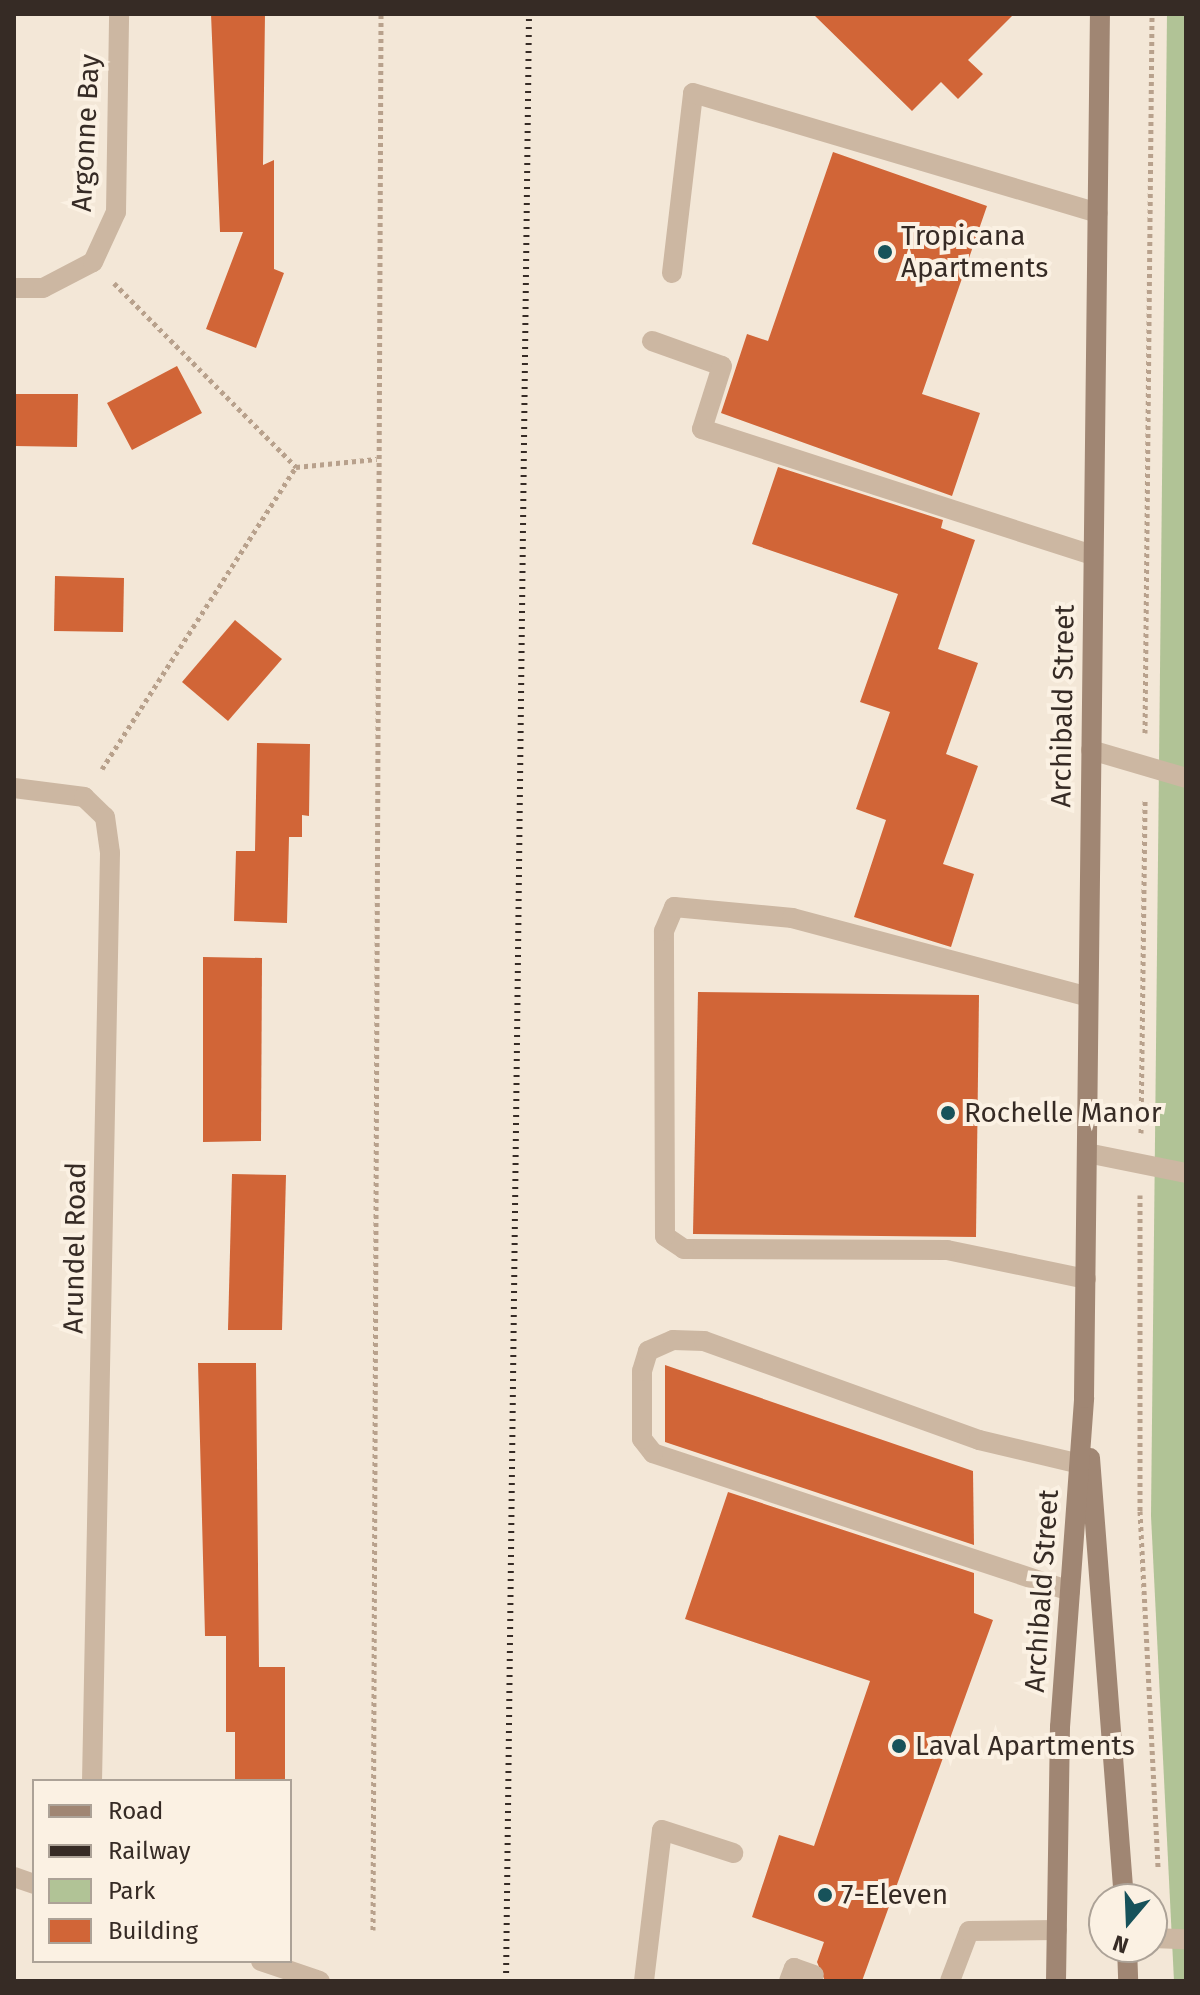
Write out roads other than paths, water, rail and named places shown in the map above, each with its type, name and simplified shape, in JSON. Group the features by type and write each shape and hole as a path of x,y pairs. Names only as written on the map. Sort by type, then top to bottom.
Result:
{"main road":[{"name":"Archibald Street","path":"1056,1981 1070,1591 1084,1398 1100,14"},
{"name":"Archibald Street","path":"1084,1398 1123,1883"}],"street":[{"name":"Argonne Bay","path":"14,288 43,288 93,262 116,212 119,14"},
{"path":"672,273 693,93 1098,213"},
{"path":"652,341 722,366 702,429 1093,555"},
{"path":"1091,750 1186,778"},
{"name":"Arundel Road","path":"14,788 84,797 105,817 110,853 92,1779"},
{"path":"1086,1279 947,1250 684,1249 665,1236 664,931 674,907 840,929 1088,997"},
{"path":"1087,1153 1140,1161 1186,1173"},
{"path":"1070,1591 653,1453 642,1439 648,1351 673,1340 704,1341 979,1440 1080,1464"},
{"path":"644,1981 662,1830 733,1853"},
{"path":"950,1981 969,1931 1057,1930"},
{"path":"267,1963 320,1981"},
{"path":"789,1981 794,1968 814,1975"}],"railway":[{"path":"506,1981 529,14"}],"place":[{"name":"Tropicana Apartments","path":"885,252"},
{"name":"Rochelle Manor","path":"948,1113"},
{"name":"Laval Apartments","path":"899,1746"},
{"name":"7-Eleven","path":"825,1895"}]}
